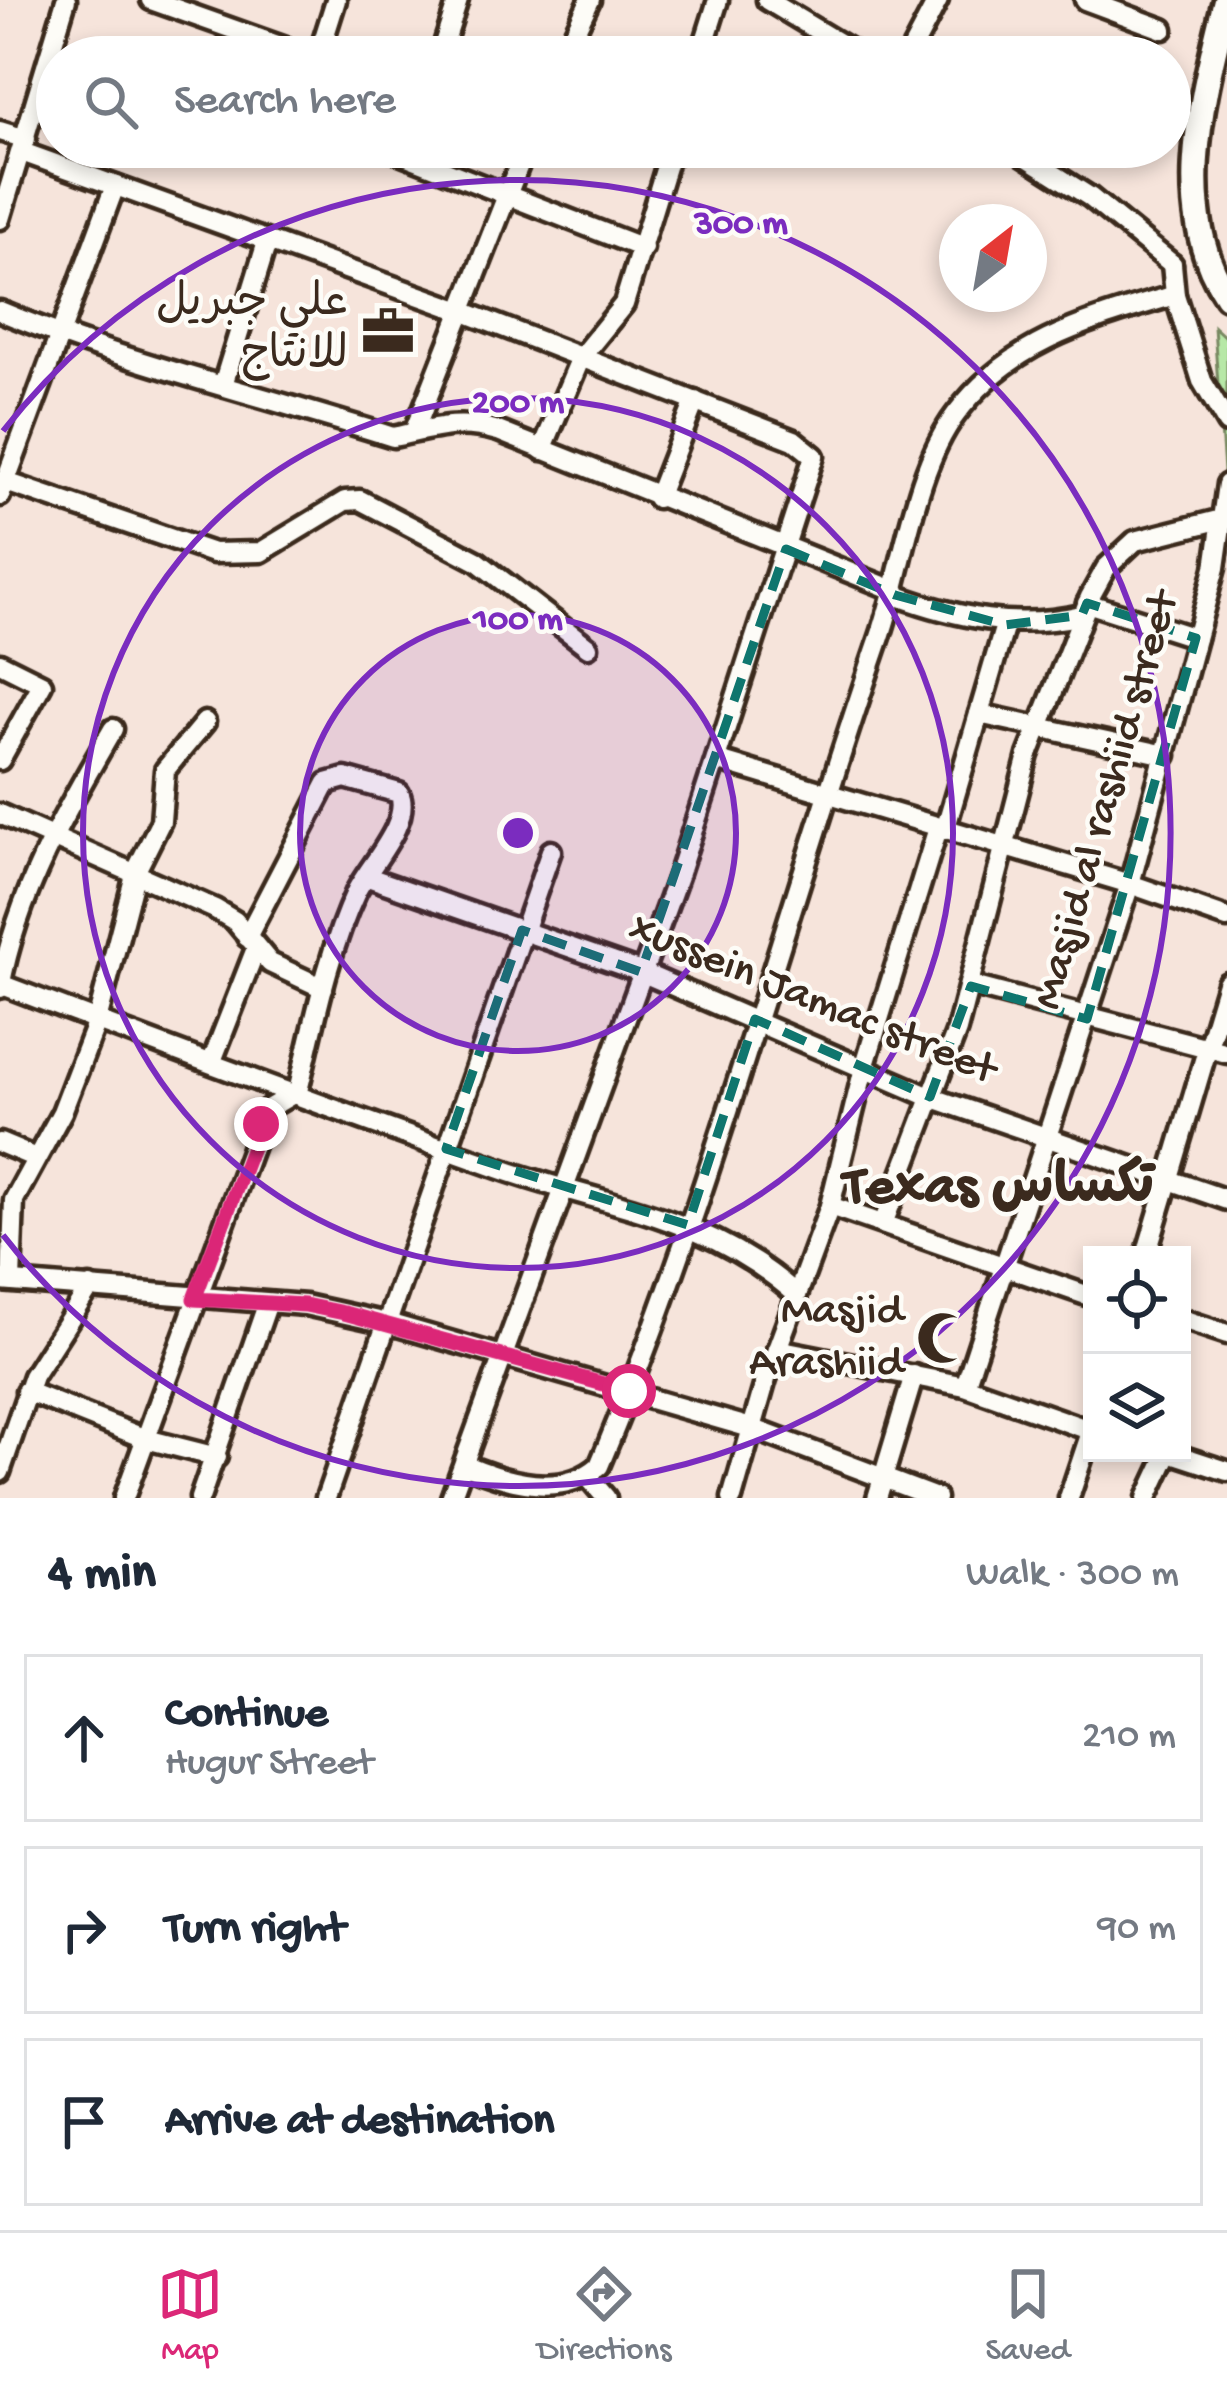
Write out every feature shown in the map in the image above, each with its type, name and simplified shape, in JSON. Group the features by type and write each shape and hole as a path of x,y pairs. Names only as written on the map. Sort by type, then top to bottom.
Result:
{"main road":[{"path":"1226,0 1196,150 1197,215 1209,268 1227,296"}],"street":[{"path":"56,36 67,0"},
{"path":"151,0 255,36"},
{"path":"323,36 336,0"},
{"path":"447,36 458,0"},
{"path":"573,36 590,0"},
{"path":"707,36 718,0"},
{"path":"767,0 827,36"},
{"path":"919,36 938,0"},
{"path":"1084,0 1163,29"},
{"path":"0,219 36,105"},
{"path":"0,130 36,150"},
{"path":"75,168 580,356 810,448 815,466 716,760 508,1354 451,1498"},
{"path":"434,168 643,248"},
{"path":"416,428 517,168"},
{"path":"542,450 580,356 617,317 667,168"},
{"path":"1044,168 1090,197 1172,264 1209,268"},
{"path":"115,186 2,486 213,553 261,553 345,500 360,500 477,561 588,647"},
{"path":"223,385 267,242"},
{"path":"1172,264 1175,295 1202,381 1227,423"},
{"path":"581,1486 599,1466 688,1225 895,593 934,451 956,413 1005,363 1058,330 1175,295"},
{"path":"0,311 61,336 393,437 416,428 461,423 542,450 895,593 1005,625 1084,609 1196,638"},
{"path":"657,498 695,401"},
{"name":"Masjid al rashiid street","path":"965,1386 1130,884 1196,638 1227,484"},
{"path":"883,1224 969,985 1040,727 1084,609 1106,568 1136,541 1222,519"},
{"path":"732,1498 777,1349 830,1206 864,1068 1005,625"},
{"path":"0,663 42,684 0,760"},
{"path":"979,714 1166,755"},
{"path":"205,722 166,770 161,821 136,871 97,1021 62,1112 10,1212 6,1281 305,1305 387,1322 751,1428 880,1489 936,1498"},
{"path":"113,729 51,835 8,944 0,985 564,1191 688,1225 739,1247 797,1295"},
{"path":"716,760 1130,884 1227,918"},
{"path":"124,1498 266,1110 298,1091 323,988 356,893 404,797 336,778 321,789 251,944 212,1061"},
{"path":"0,814 215,909 235,921 251,944 323,988"},
{"path":"326,1498 551,851"},
{"name":"xussein Jamac street","path":"368,877 641,972 930,1097 1227,1200"},
{"path":"1149,1246 1218,1050 1227,983"},
{"path":"969,985 1218,1050"},
{"path":"0,1143 36,1158"},
{"path":"830,1206 1083,1294"},
{"path":"0,1472 26,1390 90,1287"},
{"path":"200,1498 268,1305"},
{"path":"1191,1322 1227,1334"},
{"path":"777,1349 965,1386 1083,1427"},
{"path":"880,1489 914,1375"},
{"path":"26,1390 146,1439 217,1457"},
{"path":"1069,1498 1083,1457"},
{"path":"1191,1460 1227,1471"},
{"path":"1147,1498 1165,1462"},
{"path":"464,1464 517,1486 554,1491 581,1486 606,1498"}],"highlighted area":[{"path":"786,549 895,595 1005,625 1082,615 1087,603 1196,638 1087,1019 971,986 930,1097 755,1019 688,1225 446,1149 522,930 641,972"}],"green space":[{"path":"1214,327 1227,339 1227,515"}],"place":[{"name":"علي جبريل للانتاج","path":"388,331"},
{"name":"Masjid Arashiid","path":"943,1338"}],"district":[{"name":"Texas تكساس","path":"999,1190"}],"route":[{"path":"261,1124 194,1299 305,1305 387,1322 629,1391"}]}
